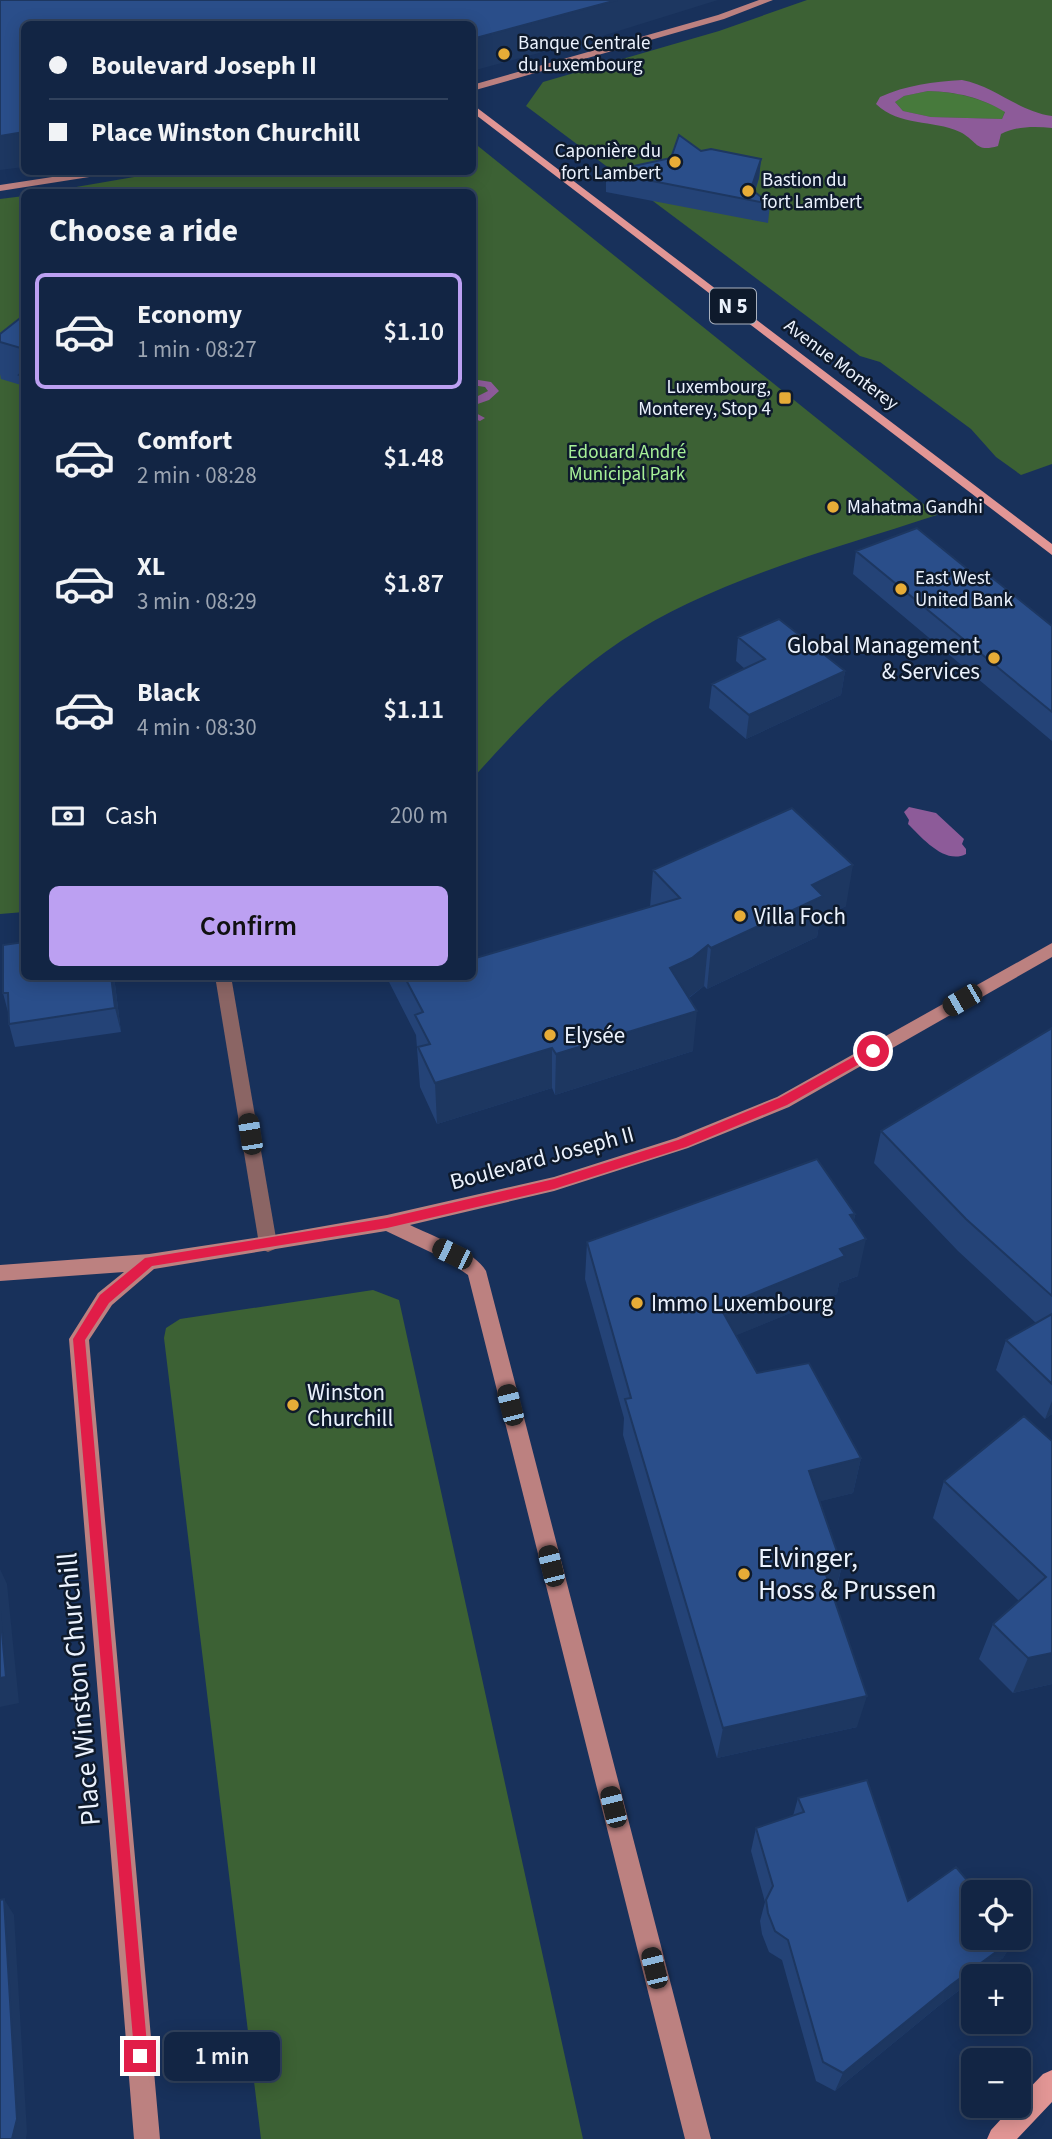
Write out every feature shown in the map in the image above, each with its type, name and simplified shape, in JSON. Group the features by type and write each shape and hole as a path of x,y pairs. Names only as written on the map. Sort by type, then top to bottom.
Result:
{"main road":[{"path":"476,87 721,17 768,0"},
{"name":"Avenue Monterey","path":"476,110 1052,551"},
{"path":"0,188 83,175"},
{"name":"Boulevard Joseph II","path":"0,1273 149,1262 268,1244 387,1223 554,1184 682,1143 783,1101 1052,949"},
{"path":"387,1223 452,1254 476,1271 698,2139"},
{"name":"Place Winston Churchill","path":"148,2139 79,1339 105,1299 149,1262"},
{"path":"1000,2139 1052,2083"}],"street":[{"path":"224,980 268,1244"}],"green space":[{"path":"807,0 1052,0 1052,464 1021,475 996,457 971,429 880,362 860,356 526,106 543,82 719,31"},
{"path":"928,91 968,96 1005,111 1002,119 931,117 903,111 895,102 904,96"},
{"name":"Edouard André Municipal Park","path":"476,144 937,515 774,568 694,600 656,619 580,671 524,723 476,775 476,189 64,189 146,175 476,175"},
{"path":"21,196 21,912 0,914 0,199"},
{"path":"373,1290 399,1300 583,2139 261,2139 164,1338 166,1328 180,1319"}],"shaded area":[{"path":"962,80 974,83 1029,110 1052,116 1052,128 1013,129 1001,134 998,146 985,148 960,132 906,120 876,104 880,97 900,90","holes":["928,91 959,94 1005,112 1002,119 931,117 903,111 895,102 904,96"]},
{"path":"909,807 936,813 964,839 962,844 966,854 950,856 927,843 908,824 909,820 904,812"}],"building":[{"path":"0,0 617,0 476,38 476,21 21,21 21,132 0,136"},
{"path":"679,135 701,151 711,149 761,159 751,189 770,204 606,172 671,158"},
{"path":"21,317 21,348 0,342 0,334"},
{"path":"917,528 981,580 990,576 1052,626 1052,712 856,551"},
{"path":"779,619 845,671 749,715 712,684 765,659 738,637"},
{"path":"792,808 853,865 812,885 823,896 711,948 708,945 692,958 670,968 697,1011 556,1054 552,1048 435,1083 418,1047 430,1044 415,1015 423,1012 406,980 476,980 476,958 680,898 653,870"},
{"path":"21,942 21,980 112,980 115,1008 9,1024 8,993 3,993 3,945"},
{"path":"1052,1028 1052,1296 966,1219 881,1131"},
{"path":"817,1159 855,1214 850,1215 866,1239 840,1249 845,1256 720,1307 757,1373 809,1363 861,1458 809,1471 842,1566 824,1569 867,1696 723,1728 625,1399 631,1398 587,1242"},
{"path":"1052,1314 1052,1384 1006,1340"},
{"path":"1024,1416 1052,1441 1052,1653 1028,1658 993,1624 1046,1577 944,1481"},
{"path":"0,1610 6,1677 0,1678"},
{"path":"867,1780 908,1901 956,1867 967,1880 961,1880 961,1950 999,1950 980,1964 961,1964 961,1978 843,2073 823,2062 788,1940 775,1931 768,1913 766,1900 773,1886 756,1828 804,1812 798,1798"},
{"path":"4,1899 17,2119 12,2139 0,2139 0,1900"}],"waterway":[{"path":"476,382 488,384 494,391 476,402"},
{"path":"476,416 480,418"}],"place":[{"name":"Banque Centrale du Luxembourg","path":"504,54"},
{"name":"Caponière du fort Lambert","path":"675,162"},
{"name":"Bastion du fort Lambert","path":"748,191"},
{"name":"Luxembourg, Monterey, Stop 4","path":"785,398"},
{"name":"Mahatma Gandhi","path":"833,507"},
{"name":"East West United Bank","path":"901,589"},
{"name":"Global Management & Services","path":"994,658"},
{"name":"Villa Foch","path":"740,916"},
{"name":"Elysée","path":"550,1035"},
{"name":"Immo Luxembourg","path":"637,1303"},
{"name":"Winston Churchill","path":"293,1405"},
{"name":"Elvinger, Hoss & Prussen","path":"744,1574"}],"route":[{"path":"140,2056 79,1339 105,1299 149,1262 387,1223 554,1184 682,1143 783,1101 873,1051"}]}
